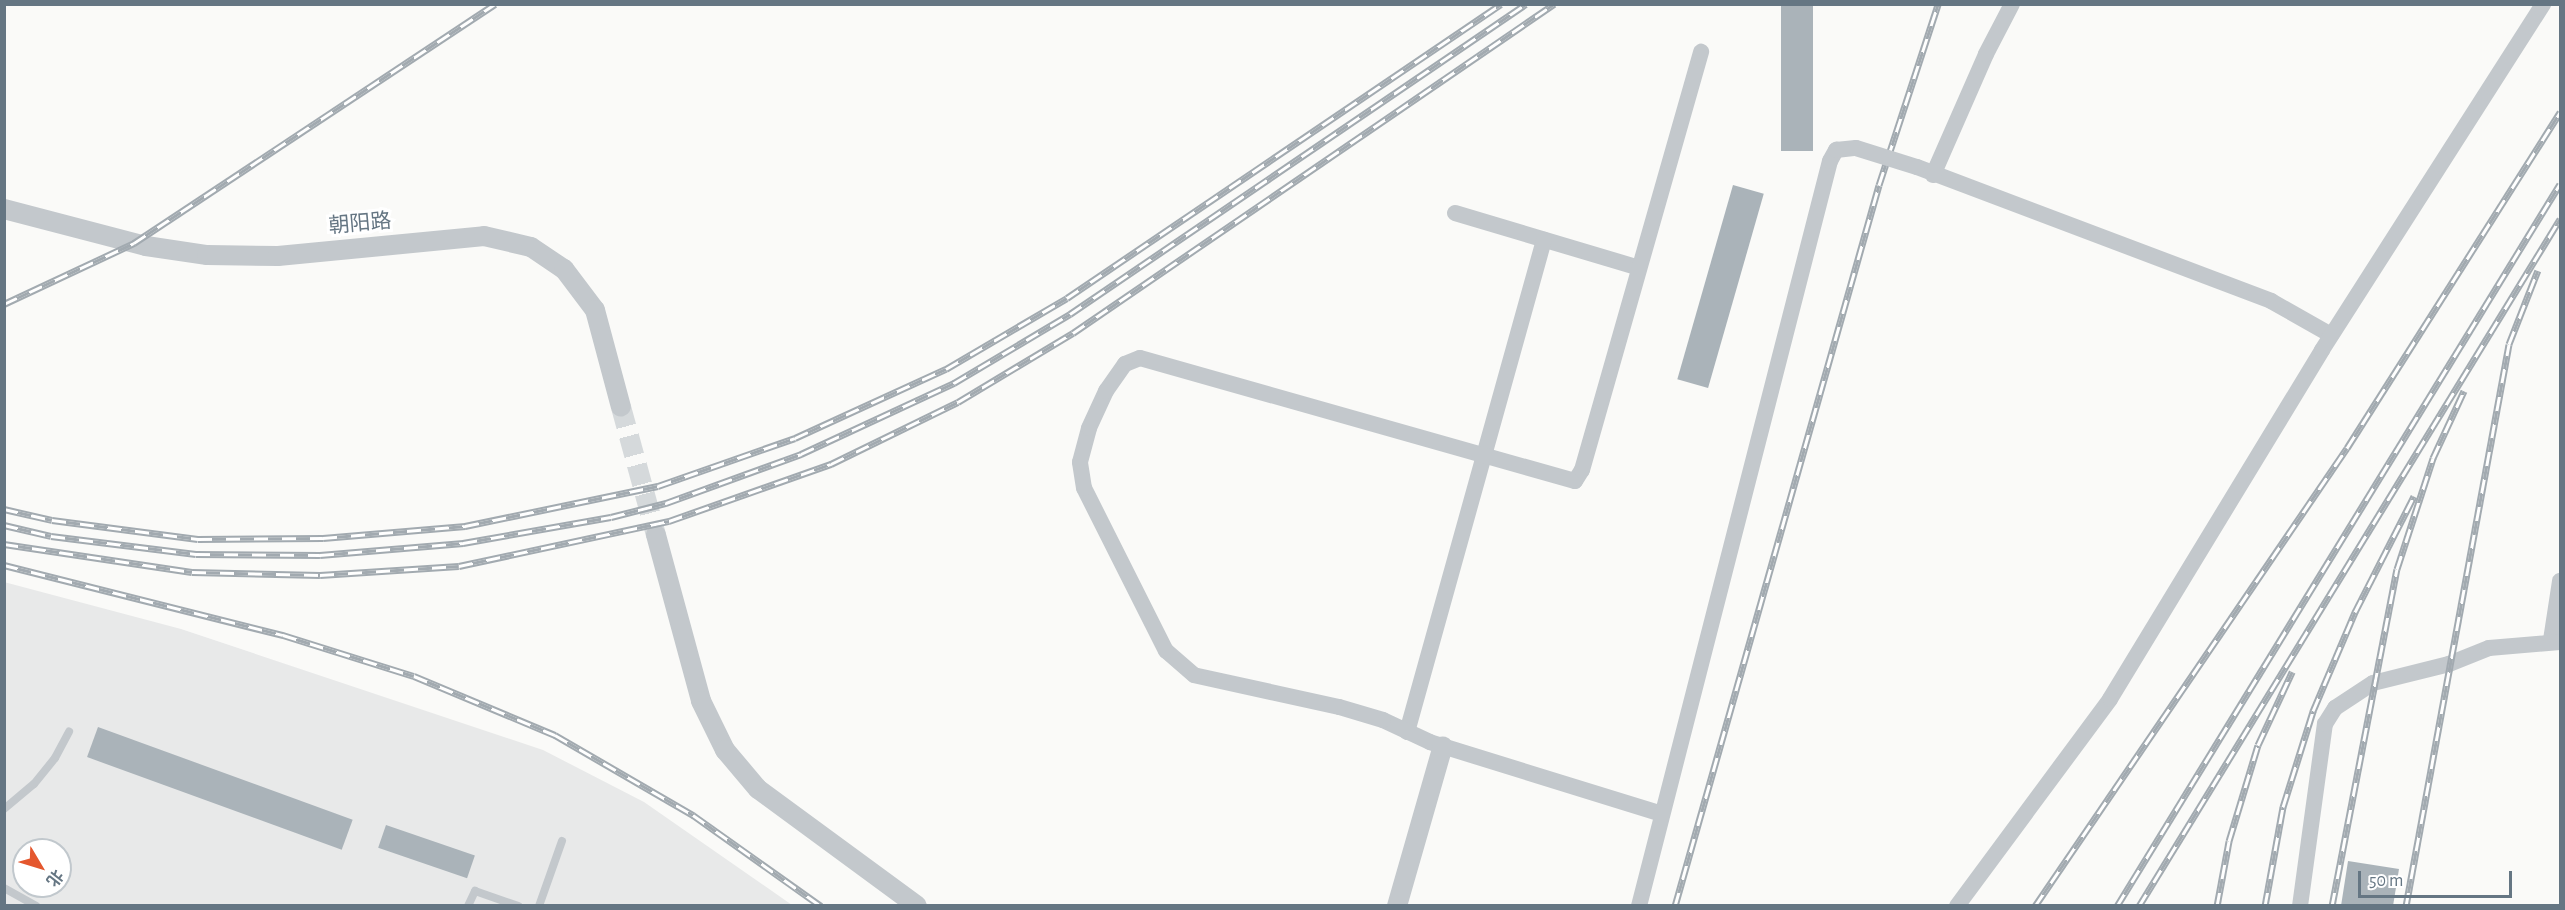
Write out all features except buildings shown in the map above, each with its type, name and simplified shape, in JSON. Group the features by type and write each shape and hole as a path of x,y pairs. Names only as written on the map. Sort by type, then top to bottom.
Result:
{"street":[{"path":"1933,175 1986,54 2012,4"},
{"path":"1957,906 2110,699 2331,335 2543,4"},
{"path":"1662,814 1443,746 1339,707 1194,675 1166,651 1084,488 1080,462 1089,428 1125,364 1140,358 1575,481 1582,470 1701,52"},
{"path":"1638,906 1830,161 1836,150 1856,148 1917,167 1933,175 2271,301 2331,335"},
{"name":"朝阳路","path":"4,209 146,246 207,255 278,256 484,236 531,247 564,268 595,310 621,407"},
{"path":"1455,213 1639,268"},
{"path":"1407,732 1544,240"},
{"path":"656,535 700,701 725,750 758,789 917,906"},
{"path":"2300,906 2325,724 2335,708 2373,683 2450,664 2489,648 2556,641 2560,581"},
{"path":"1397,906 1443,746"}],"lane":[{"path":"4,809 34,784 55,758 69,732"},
{"path":"539,906 562,841"},
{"path":"4,888 36,906"},
{"path":"468,906 475,891 518,906"}],"shaded area":[{"path":"4,582 181,629 543,750 644,802 792,905 5,905"}],"tunnel":[{"path":"621,407 656,535"}],"railway":[{"path":"4,304 134,243 495,4"},
{"path":"4,509 52,520 198,539 323,538 465,526 658,486 795,438 946,369 1067,298 1501,4"},
{"path":"4,525 51,536 196,554 320,555 463,543 611,517 666,503 801,454 954,383 1070,314 1526,4"},
{"path":"4,544 192,572 320,575 459,566 669,521 831,464 958,402 1073,333 1554,4"},
{"path":"1675,906 1879,185 1938,4"},
{"path":"2035,906 2347,448 2560,112"},
{"path":"2117,906 2560,184"},
{"path":"2139,906 2560,219"},
{"path":"2406,906 2509,344 2538,270"},
{"path":"2332,906 2397,569 2433,458 2464,391"},
{"path":"2265,906 2283,807 2313,711 2355,612 2414,496"},
{"path":"4,565 283,635 414,676 555,735 693,815 821,906"},
{"path":"2217,906 2229,841 2258,745 2292,672"}]}
